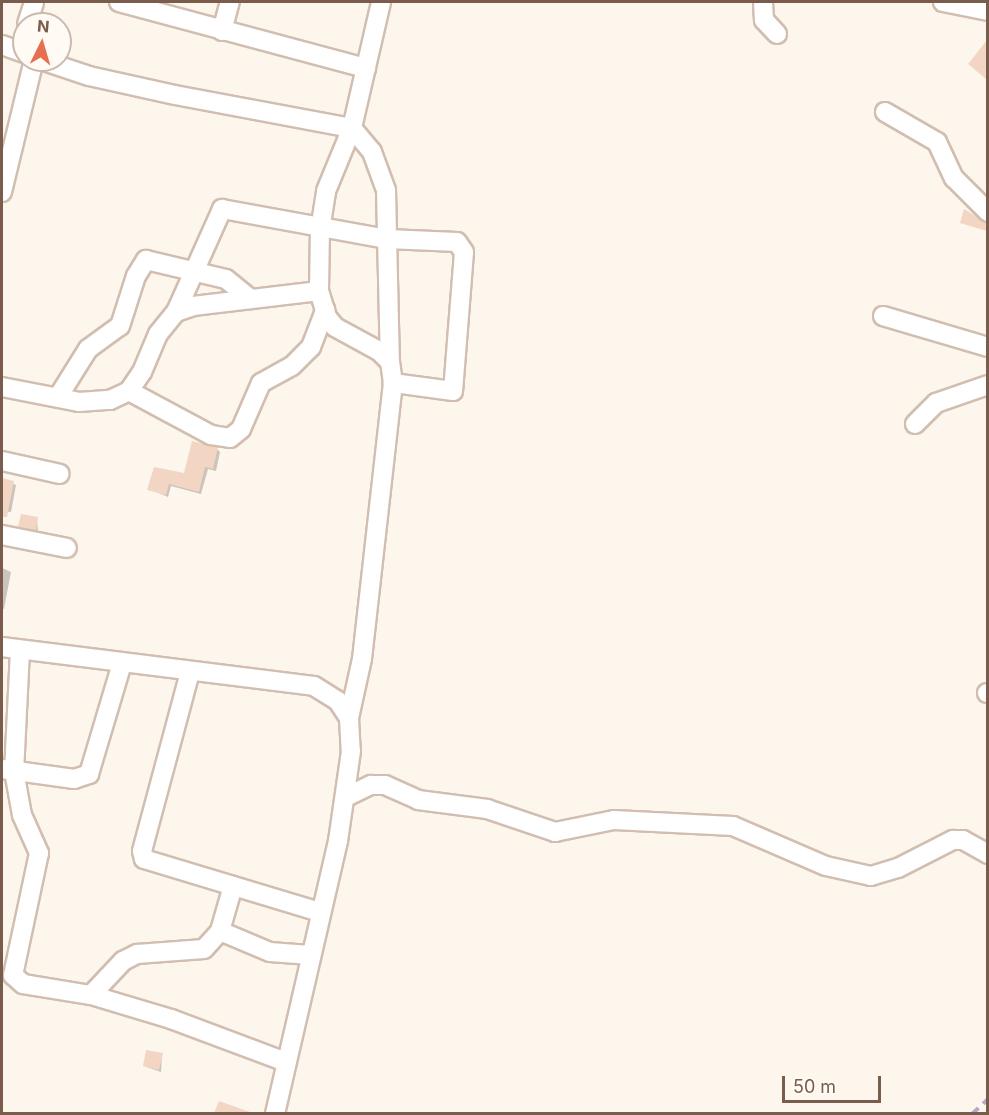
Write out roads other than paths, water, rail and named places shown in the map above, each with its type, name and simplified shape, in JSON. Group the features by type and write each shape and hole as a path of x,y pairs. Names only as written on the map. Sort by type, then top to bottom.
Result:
{"street":[{"path":"119,2 366,68"},
{"path":"222,31 227,2"},
{"path":"381,2 352,128 326,191 320,230 319,291 325,310 335,327 390,362"},
{"path":"763,2 764,20 777,34"},
{"path":"943,2 987,11"},
{"path":"72,70 175,95 352,128 372,152 382,172 387,239 390,362 393,383 362,659 349,718 351,751 346,797 275,1113"},
{"path":"2,192 31,72"},
{"path":"885,112 937,142 954,178 987,212"},
{"path":"176,312 222,209 320,230 387,239 450,240 463,245 453,391 393,383"},
{"path":"58,397 88,349 120,326 141,265 154,259 226,279 251,299"},
{"path":"2,387 95,402 129,391 166,320 176,312 193,306 319,291"},
{"path":"129,391 211,435 230,438 241,429 261,383 292,366 311,347 325,310"},
{"path":"882,316 987,347"},
{"path":"915,423 936,404 987,385"},
{"path":"2,461 60,474"},
{"path":"2,534 66,548"},
{"path":"2,647 314,686 338,701 349,718"},
{"path":"20,650 8,770 22,815 39,853 13,975 22,984 91,995 171,1019 285,1062"},
{"path":"8,770 74,780 89,774 122,663"},
{"path":"190,672 142,855 148,861 320,912"},
{"path":"346,797 371,785 385,785 418,800 487,809 555,832 614,820 733,826 826,866 871,876 898,868 953,840 963,840 987,854"},
{"path":"91,995 123,961 137,954 204,950 220,931 233,886"},
{"path":"220,931 270,952 310,954"}],"railway":[{"path":"972,1114 988,1099"}]}
